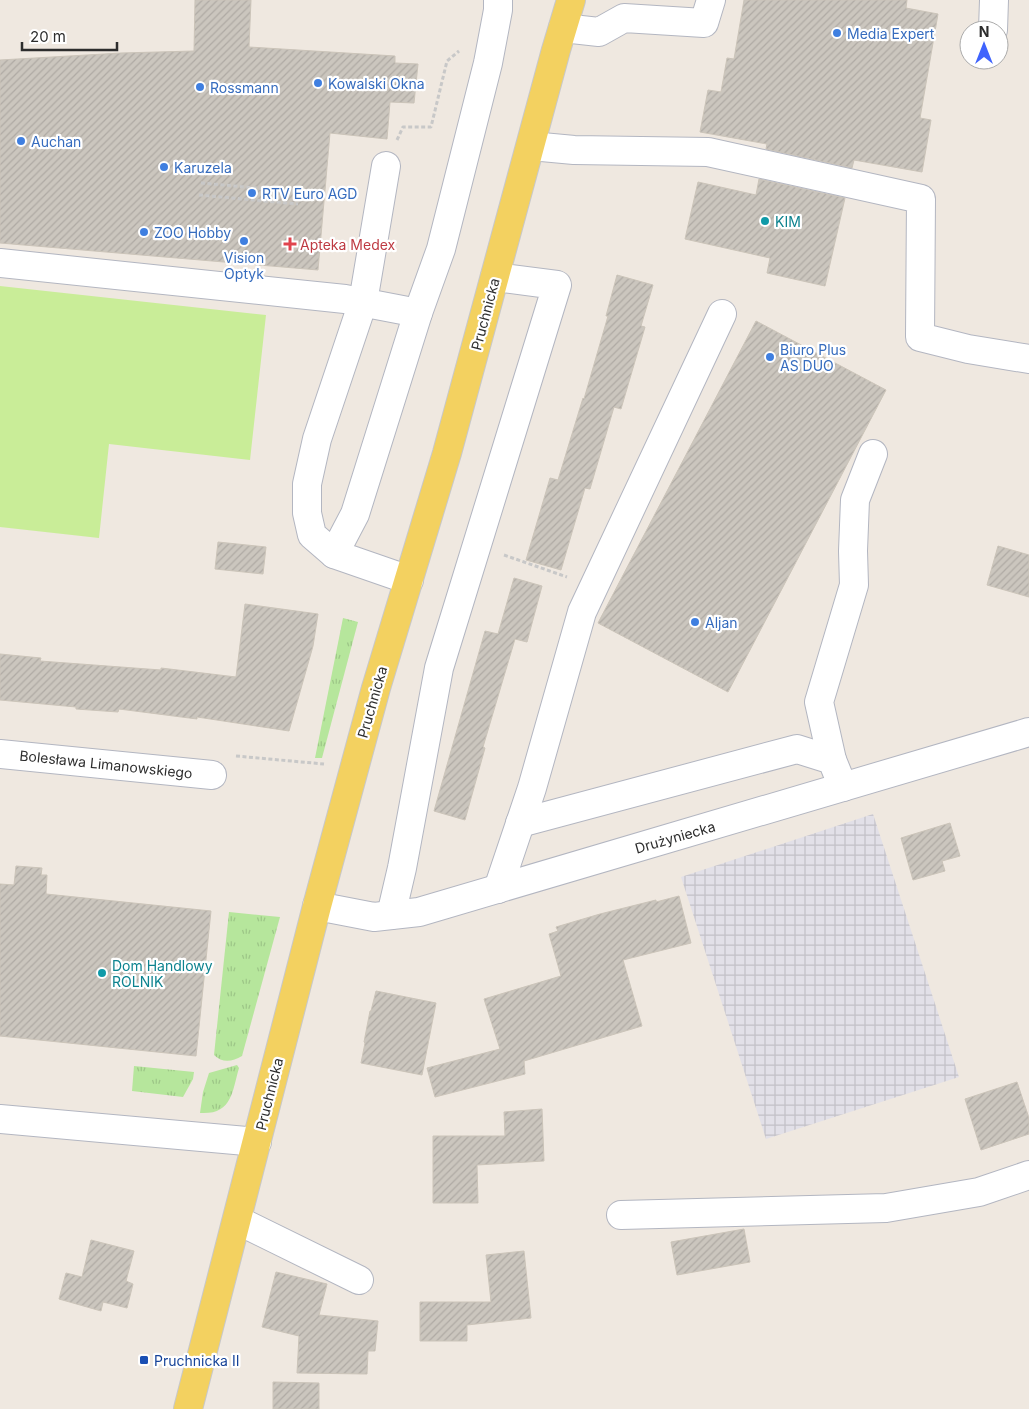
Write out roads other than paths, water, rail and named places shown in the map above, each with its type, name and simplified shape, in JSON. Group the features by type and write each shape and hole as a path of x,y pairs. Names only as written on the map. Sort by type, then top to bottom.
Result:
{"main road":[{"name":"Pruchnicka","path":"188,1409 317,906 376,688 448,453 571,0"}],"street":[{"path":"334,554 355,514 443,240 488,63 498,10 498,0"},
{"path":"563,28 599,32 624,18 704,23 711,0"},
{"path":"993,20 994,0"},
{"path":"531,146 574,150 708,152 921,199 920,337 968,349 1029,360"},
{"path":"386,166 363,302 317,439 307,484 307,512 312,535 334,554 409,580"},
{"path":"0,264 345,298 418,313"},
{"path":"391,915 402,868 439,668 557,285 495,277"},
{"path":"498,889 532,788 582,612 722,314"},
{"path":"843,787 832,760 819,702 854,584 855,500 873,454"},
{"name":"Drużyniecka","path":"317,906 374,917 419,912 1029,732"},
{"path":"520,823 797,749 832,760"},
{"name":"Bolesława Limanowskiego","path":"0,754 212,775"},
{"path":"0,1119 257,1142"},
{"path":"621,1215 886,1208 979,1192 1029,1175"},
{"path":"237,1220 359,1280"}],"place":[{"name":"Media Expert","path":"837,33"},
{"name":"Kowalski Okna","path":"318,83"},
{"name":"Rossmann","path":"200,87"},
{"name":"Auchan","path":"21,141"},
{"name":"Karuzela","path":"164,167"},
{"name":"RTV Euro AGD","path":"252,193"},
{"name":"KIM","path":"765,221"},
{"name":"ZOO Hobby","path":"144,232"},
{"name":"Vision Optyk","path":"244,241"},
{"name":"Apteka Medex","path":"290,244"},
{"name":"Biuro Plus AS DUO","path":"770,357"},
{"name":"Aljan","path":"695,622"},
{"name":"Dom Handlowy ROLNIK","path":"102,973"},
{"name":"Pruchnicka II","path":"144,1360"}]}
